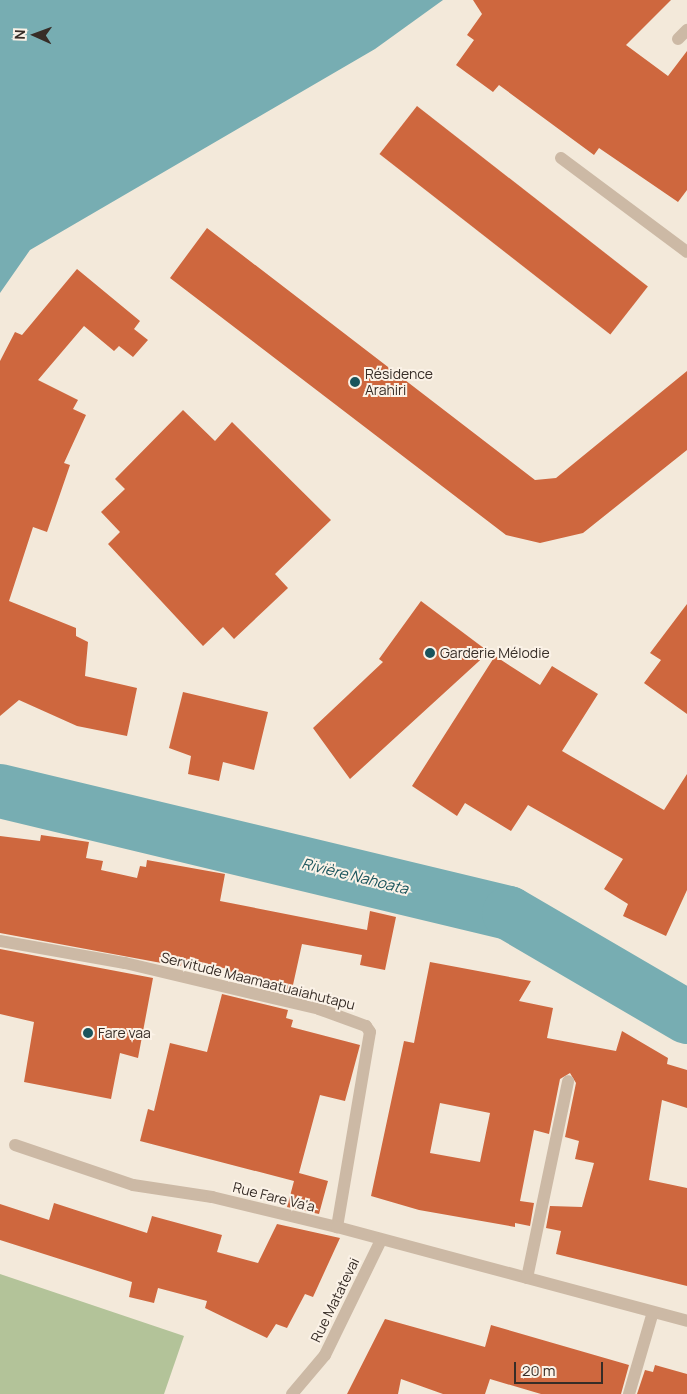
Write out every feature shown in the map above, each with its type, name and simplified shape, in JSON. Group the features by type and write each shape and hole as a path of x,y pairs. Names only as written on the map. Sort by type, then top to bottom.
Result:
{"street":[{"path":"562,158 687,252"},
{"name":"Servitude Maamaatuaiahutapu","path":"0,941 125,963 361,1022 370,1032 337,1226"},
{"path":"527,1278 568,1081"},
{"name":"Rue Fare Va'a","path":"15,1145 134,1185 212,1197 337,1226 382,1240 687,1321"},
{"name":"Rue Matatevai","path":"292,1394 325,1354 382,1240"},
{"path":"629,1394 653,1312"}],"green space":[{"path":"0,1274 184,1336 164,1394 0,1394"}],"water":[{"path":"0,0 443,0 375,49 30,250 0,293"}],"building":[{"path":"473,0 671,0 626,45 668,76 687,51 687,190 678,202 599,148 594,155 499,85 493,92 456,65 474,40 467,35 482,14"},
{"path":"417,106 648,286 610,334 379,154"},
{"name":"Résidence Arahiri","path":"207,228 535,480 556,478 687,371 687,450 583,533 540,543 506,535 170,278"},
{"path":"77,269 140,321 134,329 148,340 133,357 119,346 114,351 84,326 38,380 78,400 73,409 86,415 64,463 70,465 47,532 33,527 9,601 76,628 76,636 88,642 85,676 137,688 127,736 77,726 19,700 0,716 0,361 15,332 22,335"},
{"path":"183,410 215,441 232,422 331,520 275,574 288,588 234,639 223,627 203,646 108,544 120,532 101,512 125,489 115,479"},
{"path":"421,601 489,652 350,779 313,728 383,662 379,659"},
{"path":"687,604 687,714 644,683 661,660 650,653"},
{"path":"495,656 540,685 552,666 598,694 562,751 664,810 687,774 687,890 666,936 623,916 628,904 604,889 623,859 528,805 511,831 465,803 457,816 412,786"},
{"path":"183,692 268,712 254,770 223,762 219,781 188,774 191,756 169,748"},
{"path":"41,835 89,842 86,858 103,861 101,870 137,878 140,866 146,867 147,860 225,874 220,901 367,930 370,911 396,917 385,970 360,965 362,955 302,944 291,994 226,978 228,969 182,959 181,966 0,933 0,836 40,841"},
{"name":"Fare vaa","path":"0,949 153,978 138,1058 120,1053 111,1099 24,1082 34,1022 0,1014"},
{"path":"430,962 531,981 519,1001 553,1008 547,1038 616,1051 622,1031 668,1058 667,1064 687,1070 687,1108 662,1100 649,1180 687,1188 687,1286 556,1254 561,1231 546,1228 550,1206 582,1207 594,1163 575,1159 579,1141 565,1137 576,1083 570,1073 560,1079 549,1134 534,1130 520,1201 534,1203 530,1226 515,1223 515,1227 419,1210 371,1196 404,1041 414,1043","holes":["440,1103 490,1113 480,1162 430,1153"]},
{"path":"222,994 288,1010 286,1018 293,1020 291,1027 360,1045 345,1101 320,1095 299,1173 328,1181 319,1214 287,1207 294,1181 140,1141 148,1109 154,1111 170,1043 207,1052"},
{"path":"54,1203 147,1233 152,1216 222,1235 217,1252 258,1263 277,1224 340,1238 313,1297 305,1294 287,1328 276,1324 267,1338 205,1308 207,1301 158,1288 154,1303 129,1297 132,1282 0,1240 0,1204 49,1220"},
{"path":"385,1319 485,1347 491,1325 629,1365 621,1394 541,1394 490,1379 485,1394 443,1394 401,1379 398,1394 347,1394"},
{"path":"655,1365 687,1374 687,1394 637,1394 645,1370 653,1372"}],"waterway":[{"name":"Rivière Nahoata","path":"0,791 509,913 687,1017"}],"place":[{"name":"Résidence Arahiri","path":"355,382"},
{"name":"Garderie Mélodie","path":"430,653"},
{"name":"Fare vaa","path":"88,1033"}]}
